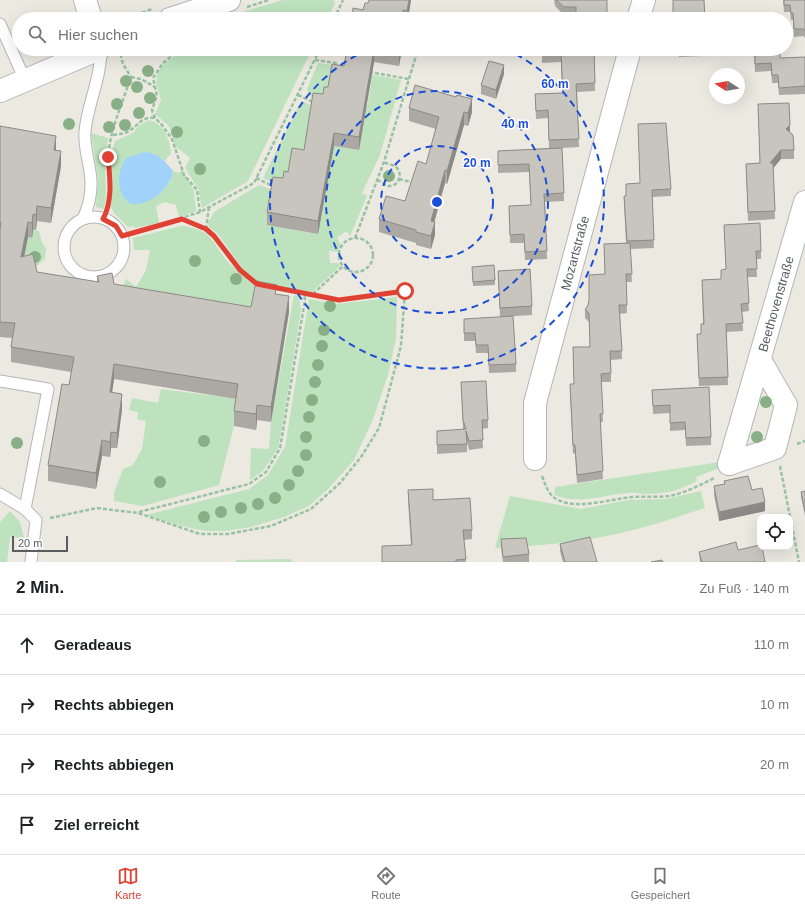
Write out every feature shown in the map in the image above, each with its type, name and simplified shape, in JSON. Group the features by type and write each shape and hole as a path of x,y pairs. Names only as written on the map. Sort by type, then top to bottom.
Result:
{"street":[{"path":"85,0 89,12"},
{"path":"172,12 229,0"},
{"path":"640,12 644,0"},
{"path":"0,91 83,56"},
{"name":"Mozartstraße","path":"535,459 535,403 628,56"},
{"name":"Beethovenstraße","path":"729,464 805,202"},
{"name":"Beethovenstraße","path":"760,360 786,405 775,448"},
{"path":"729,464 775,448"}],"lane":[{"path":"0,24 12,52"},
{"path":"14,56 24,80"},
{"path":"84,219 90,201 91,184 85,133 87,113 100,68 100,56"},
{"path":"94,217 103,219 116,226 122,236 124,247 121,262 106,276 91,278 80,275 70,266 65,257 64,245 66,234 74,224 84,219 94,217"},
{"path":"0,381 48,389 25,510"},
{"path":"0,494 25,510 36,520 31,562"}],"path":[{"path":"337,12 343,0"},
{"path":"121,56 123,64 131,77 141,79 156,87"},
{"path":"172,56 163,63 152,78 156,87 156,96 152,110 155,118 162,125 172,140 184,175 197,190 200,212"},
{"path":"122,236 182,219 200,212 254,183 317,56"},
{"path":"354,238 384,162 416,56"},
{"path":"315,60 336,64 336,67 343,68"},
{"path":"365,72 409,79"},
{"path":"103,219 108,210 110,177 108,157 113,135 131,77"},
{"path":"298,95 318,103"},
{"path":"113,135 124,134 131,131 138,122 148,117 155,118"},
{"path":"377,180 388,186 395,184 399,179 400,173 396,167 384,162"},
{"path":"256,178 278,187"},
{"path":"399,179 415,183"},
{"path":"206,229 209,207"},
{"path":"182,219 206,229 214,236 240,270 257,284 264,286"},
{"path":"354,238 366,241 372,247 374,252 371,266 360,273 347,271 342,267 339,255 340,249 348,240 354,238"},
{"path":"313,294 342,267"},
{"path":"36,520 97,508 138,513 200,534 228,534 271,526 311,509 340,483 361,457 379,428 401,346 405,291 339,300 272,287"},
{"path":"138,513 249,484 266,472 280,448 304,307 304,293"},
{"path":"775,448 799,562"},
{"path":"535,459 548,493 559,501 571,503 674,495 699,486 720,474 729,464"}],"green space":[{"path":"283,0 333,0 335,3 330,12 243,12"},
{"path":"175,56 309,56 248,181 202,208 198,189 185,168 190,158 175,146 172,133 168,125 155,114 161,100 156,83 157,74 164,64"},
{"path":"318,63 334,65 334,68 401,80 380,155 362,193 367,196 350,236 346,231 337,238 341,245 338,252 329,251 330,263 338,263 340,266 312,292 259,282 245,272 218,234 209,227 208,223 214,212 259,185 273,190 294,227 294,230 318,234 317,215 323,215 318,214 322,192 326,192 330,168 319,166 288,185 274,183 263,178 301,101 313,106 334,146 359,150 358,131 364,131 358,129 363,108 367,108 371,84 359,82 328,99 316,100 310,96 307,89"},
{"path":"149,120 159,125 165,133 169,142 171,153 165,161 153,153 144,202 163,191 172,177 173,171 179,173 182,170 194,191 196,211 179,217 176,205 165,202 156,206 159,223 135,228 133,226 128,227 114,213 111,207 113,178 110,159 115,141 133,133 139,126"},
{"path":"91,133 108,138 105,163 106,197 104,209 96,207 98,179"},
{"path":"181,226 200,230 211,238 229,263 255,286 251,322 117,300 126,279 136,287 146,270 150,250 134,250 133,238"},
{"path":"33,230 39,231 42,243 46,248 45,258 33,270 23,272 23,242 27,242 28,237 32,238"},
{"path":"294,295 299,296 301,310 278,448 263,471 250,480 251,448 269,449 271,422"},
{"path":"397,297 396,338 388,375 373,419 354,460 329,488 309,506 284,517 251,527 225,531 206,531 186,527 146,515 249,489 268,475 285,447 309,299 337,304"},
{"path":"161,389 238,399 234,426 219,485 143,506 114,501 114,493 123,469 133,465 142,449 146,421 137,419 138,412 129,410 132,398 158,403"},
{"path":"720,462 719,468 696,477 697,481 685,487 667,492 647,494 631,493 582,499 564,498 554,495 555,487"},
{"path":"701,491 705,508 646,527 585,540 495,548 510,496 581,509 628,500 666,499"},
{"path":"10,511 20,522 24,538 10,537 7,562 0,562 0,522"},
{"path":"291,559 292,562 236,562 236,560"}],"water":[{"path":"145,152 157,156 173,171 168,184 158,195 145,202 131,204 122,195 119,176 126,158"}],"building":[{"path":"369,0 409,0 407,11 403,10 403,12 353,12 353,8 363,10 365,3 368,3"},
{"path":"556,0 607,0 607,12 576,12 576,7 564,7"},
{"path":"673,0 704,0 705,12 673,12"},
{"path":"784,0 805,0 805,31 803,29 794,29 793,12 791,12 790,5 784,5"},
{"path":"346,56 373,56 359,137 334,133 318,221 267,212 273,177 283,178 284,171 288,172 292,148 304,150 313,93 323,94 324,87 328,87 332,64 344,66"},
{"path":"561,56 594,56 595,83 576,84 579,139 549,140 548,110 536,111 535,94 563,93"},
{"path":"755,56 780,56 780,58 805,57 805,86 779,88 778,75 772,75 771,63 755,64"},
{"path":"489,61 504,65 496,90 481,85"},
{"path":"415,85 456,97 457,95 472,99 468,113 464,112 447,171 445,170 431,221 435,222 431,236 379,219 386,196 405,201 418,161 426,164 439,117 409,108"},
{"path":"789,103 790,125 786,129 793,135 794,150 781,150 770,163 773,163 775,211 748,212 746,164 760,163 758,104"},
{"path":"666,123 671,189 652,190 654,240 627,241 624,196 626,196 626,184 640,183 638,124"},
{"path":"0,126 56,136 54,150 61,151 51,208 37,206 36,215 33,214 32,223 28,222 21,257 33,254 37,272 99,282 97,276 112,273 114,284 251,307 256,281 277,285 275,294 289,296 271,407 257,405 256,414 234,411 238,384 114,364 110,392 122,394 117,433 111,432 110,442 102,440 96,473 48,465 62,384 69,385 74,357 11,347 15,323 0,322"},
{"path":"562,148 564,193 544,194 547,251 525,252 524,234 510,235 509,206 531,205 529,164 498,165 498,151"},
{"path":"760,223 761,251 756,251 757,269 747,269 749,303 741,304 743,323 726,324 728,377 699,378 697,334 701,334 701,324 704,324 702,280 721,279 721,270 726,269 724,225"},
{"path":"630,243 632,274 626,274 627,305 619,305 622,351 610,351 611,373 601,374 603,414 600,414 603,471 577,475 575,445 573,445 570,384 574,384 573,347 590,347 589,313 585,310 589,300 589,275 605,274 604,244"},
{"path":"494,265 495,280 473,282 472,267"},
{"path":"530,269 532,306 500,308 498,271"},
{"path":"513,316 516,364 489,365 488,345 476,345 475,333 464,333 464,319"},
{"path":"486,381 488,420 482,420 483,440 469,441 466,431 467,444 437,445 437,431 466,429 463,420 461,382"},
{"path":"709,387 711,437 686,438 685,422 670,423 670,405 653,406 652,390"},
{"path":"748,476 752,490 762,488 765,502 719,512 714,486 725,484 724,481"},
{"path":"433,489 433,500 470,498 472,530 463,530 466,559 456,560 456,562 382,562 382,546 412,545 408,490"},
{"path":"805,491 805,511 801,492"},
{"path":"590,537 597,562 565,562 560,544"},
{"path":"526,538 529,554 503,557 501,539"},
{"path":"736,542 738,550 757,546 757,550 763,550 765,562 702,562 699,552"},
{"path":"662,560 663,562 651,562"}],"route":[{"path":"108,157 110,177 108,210 103,219 116,226 122,236 182,219 206,229 214,236 240,270 257,284 339,300 371,294 405,291"}]}
